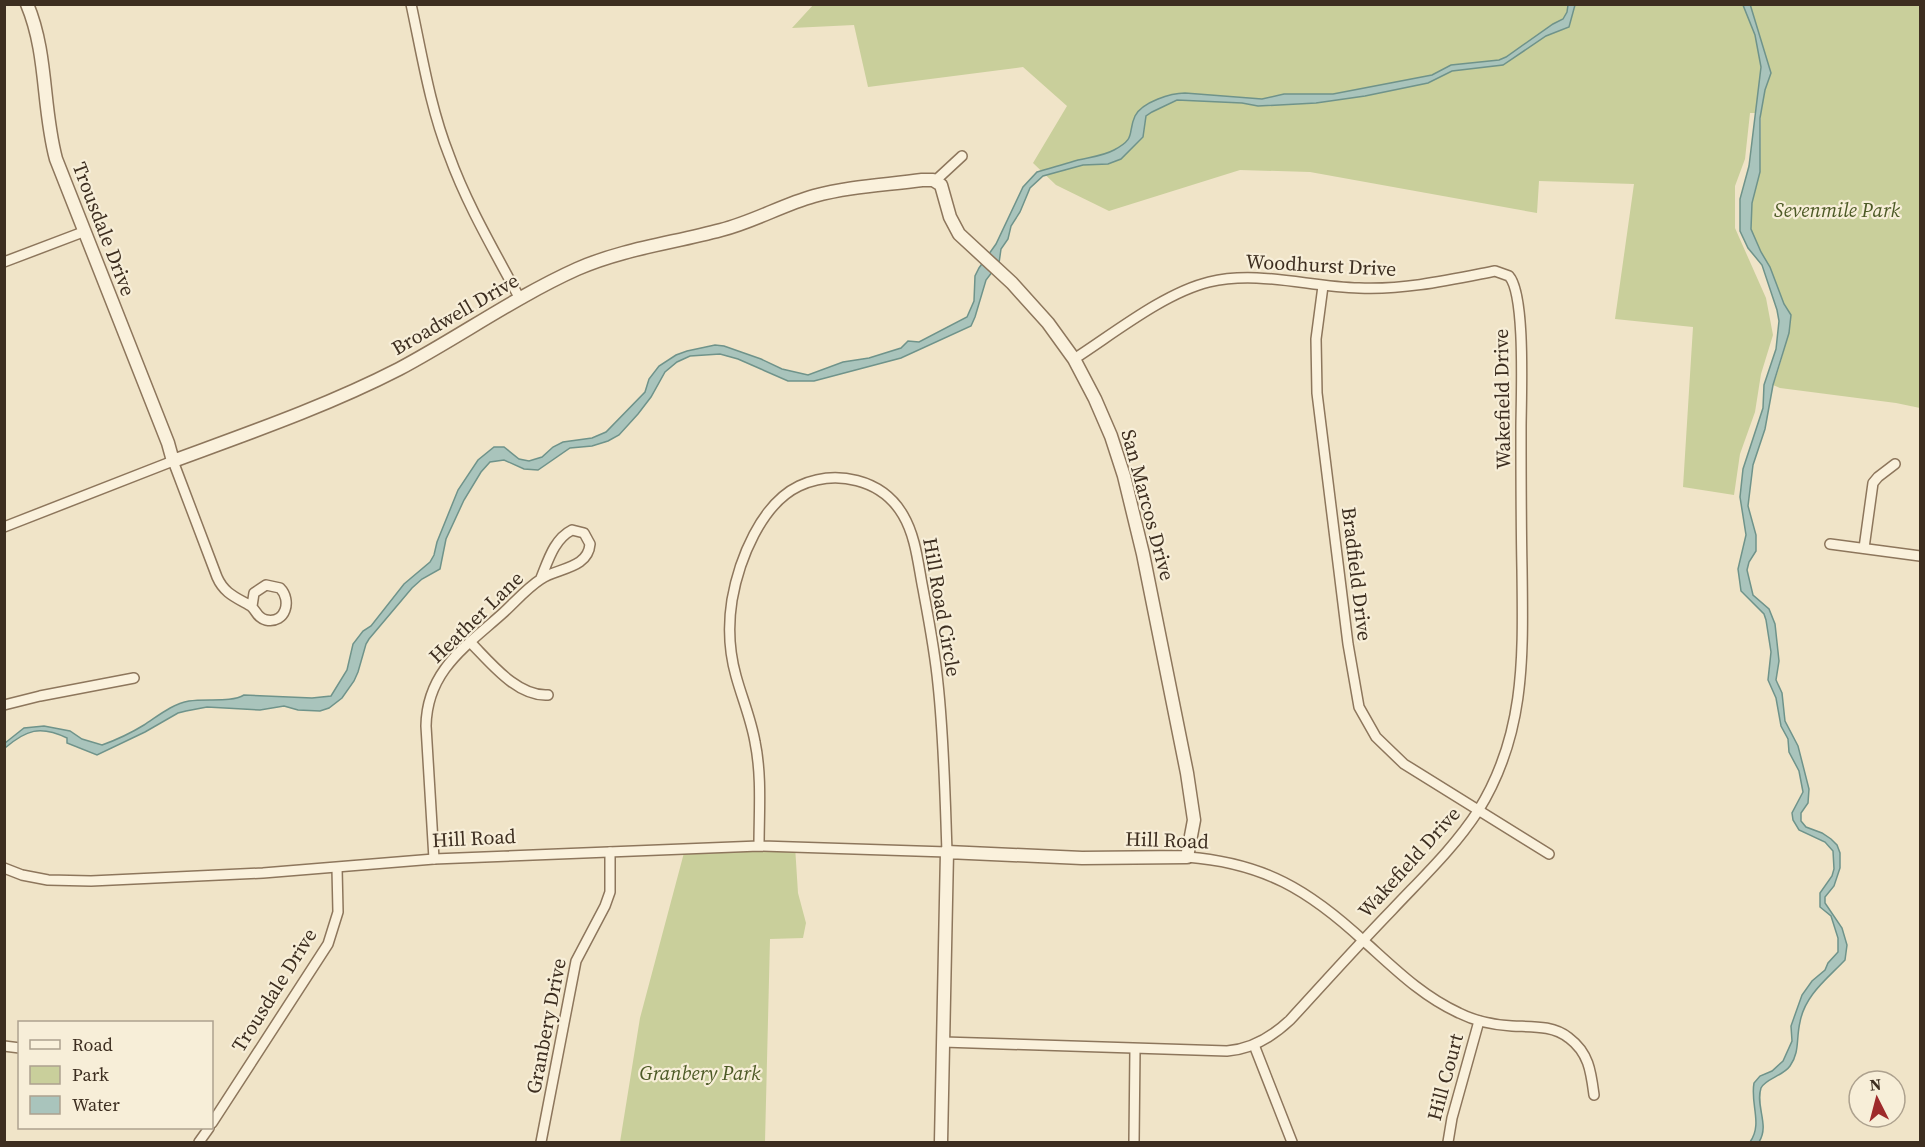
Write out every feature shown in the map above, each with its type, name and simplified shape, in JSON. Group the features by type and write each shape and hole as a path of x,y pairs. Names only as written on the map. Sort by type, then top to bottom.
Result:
{"street":[{"name":"Trousdale Drive","path":"27,4 41,48 47,119 52,146 83,232 168,443 173,461"},
{"path":"411,4 435,113 448,154 471,207 520,299"},
{"path":"936,181 962,156"},
{"name":"Broadwell Drive","path":"4,527 367,385 520,299 589,264 627,252 737,226 814,196 924,179 936,181"},
{"name":"San Marcos Drive","path":"936,181 943,189 955,229 1035,308 1074,359 1105,421 1116,449 1143,555 1192,798 1193,824 1187,857"},
{"path":"4,262 83,232"},
{"name":"Woodhurst Drive","path":"1074,359 1166,300 1201,284 1221,280 1279,279 1323,286 1402,288 1495,272 1503,273 1512,279"},
{"name":"Wakefield Drive","path":"943,1042 1227,1051 1254,1045 1284,1025 1440,861 1479,809 1496,775 1510,738 1520,692 1522,663 1520,349 1517,299 1512,279"},
{"name":"Bradfield Drive","path":"1323,286 1316,339 1316,376 1348,645 1357,700 1376,737 1395,756 1415,771 1548,854"},
{"path":"173,461 219,581 231,596 252,606"},
{"path":"1864,548 1873,483 1894,464"},
{"name":"Hill Road Circle","path":"759,846 757,751 735,674 731,650 730,616 737,579 752,538 779,500 793,489 808,482 823,478 843,477 867,484 891,500 904,518 913,538 937,669 943,742 947,852"},
{"name":"Heather Lane","path":"434,859 426,737 427,706 430,694 442,672 470,642 541,578 574,566 584,558 590,549 585,533 572,530 561,538 541,578"},
{"path":"1830,544 1920,556"},
{"path":"470,642 523,689 536,695 548,695"},
{"path":"4,705 134,678"},
{"name":"Hill Road","path":"4,868 32,877 77,881 337,868 434,859 759,846 1082,858 1187,857 1237,865 1282,880 1317,902 1363,940"},
{"name":"Granbery Drive","path":"541,1143 576,961 610,892 610,852"},
{"path":"940,1143 947,852"},
{"name":"Trousdale Drive","path":"213,1122 328,944 338,912 337,868"},
{"name":"Hill Court","path":"1363,940 1420,992 1460,1014 1479,1021 1502,1025 1544,1028 1567,1036 1588,1060 1594,1095"},
{"name":"Hill Court","path":"1448,1143 1452,1118 1479,1021"},
{"path":"1254,1045 1292,1143"},
{"path":"1134,1143 1135,1049"},
{"path":"199,1143 208,1129"}],"green space":[{"name":"Sevenmile Park","path":"814,4 1920,5 1920,408 1780,388 1773,385 1786,343 1788,320 1787,311 1751,230 1752,203 1760,172 1761,113 1750,113 1745,159 1735,186 1735,228 1766,298 1773,335 1761,374 1755,412 1740,454 1734,495 1683,487 1693,327 1615,319 1634,184 1539,181 1537,213 1310,172 1240,170 1109,211 1056,185 1033,163 1067,106 1023,67 868,87 854,25 792,28"},
{"name":"Granbery Park","path":"795,846 798,893 806,923 803,938 770,939 765,1142 620,1142 640,1018 685,849"}],"water":[{"path":"1750,4 1771,73 1760,118 1760,172 1752,203 1751,229 1791,315 1789,333 1773,385 1765,429 1753,465 1748,506 1756,535 1756,551 1747,570 1753,595 1769,609 1775,624 1779,661 1776,680 1782,693 1785,721 1798,746 1809,789 1808,803 1801,813 1801,821 1806,827 1831,839 1837,845 1840,853 1840,868 1834,886 1825,897 1825,903 1842,928 1847,945 1845,960 1818,988 1803,1012 1797,1050 1790,1066 1761,1088 1763,1129 1759,1142 1750,1142 1756,1128 1754,1083 1760,1076 1772,1071 1783,1061 1792,1041 1791,1026 1802,995 1838,952 1838,938 1831,916 1820,907 1820,893 1834,869 1833,851 1825,842 1799,830 1793,820 1792,813 1803,792 1799,771 1789,752 1788,739 1781,726 1776,698 1768,680 1771,652 1766,620 1764,614 1741,591 1738,569 1746,535 1740,497 1743,469 1763,408 1764,385 1776,349 1779,321 1762,265 1748,248 1740,231 1740,199 1749,166 1761,67 1755,35 1743,5"},
{"path":"1568,5 1575,5 1569,27 1546,36 1503,65 1452,71 1428,83 1316,103 1258,106 1242,103 1177,100 1146,116 1143,137 1121,159 1108,164 1083,165 1043,176 1030,188 1011,226 1008,239 1001,249 999,263 986,280 971,326 901,358 814,381 788,381 738,359 720,354 690,356 677,362 665,372 638,414 619,435 608,441 592,446 570,448 538,470 524,469 504,460 490,462 464,500 446,539 440,569 422,579 412,588 369,639 354,681 342,698 329,708 320,711 298,710 284,706 260,710 207,707 186,711 97,755 67,743 67,738 41,731 27,733 5,748 5,743 24,728 44,726 70,731 82,739 102,745 134,731 171,708 189,701 225,700 244,695 312,698 331,696 347,670 353,644 363,631 371,626 404,584 430,562 458,490 478,460 494,447 504,447 519,459 529,461 542,457 563,442 592,438 606,432 645,392 649,379 659,366 687,351 715,345 724,346 782,369 808,375 843,362 869,358 901,348 908,341 919,342 967,317 974,301 975,276 996,244 1023,187 1037,172 1106,154 1121,146 1129,138 1135,116 1144,106 1157,99 1185,93 1262,99 1284,94 1333,94 1432,75 1451,65 1499,60 1563,19"}]}
